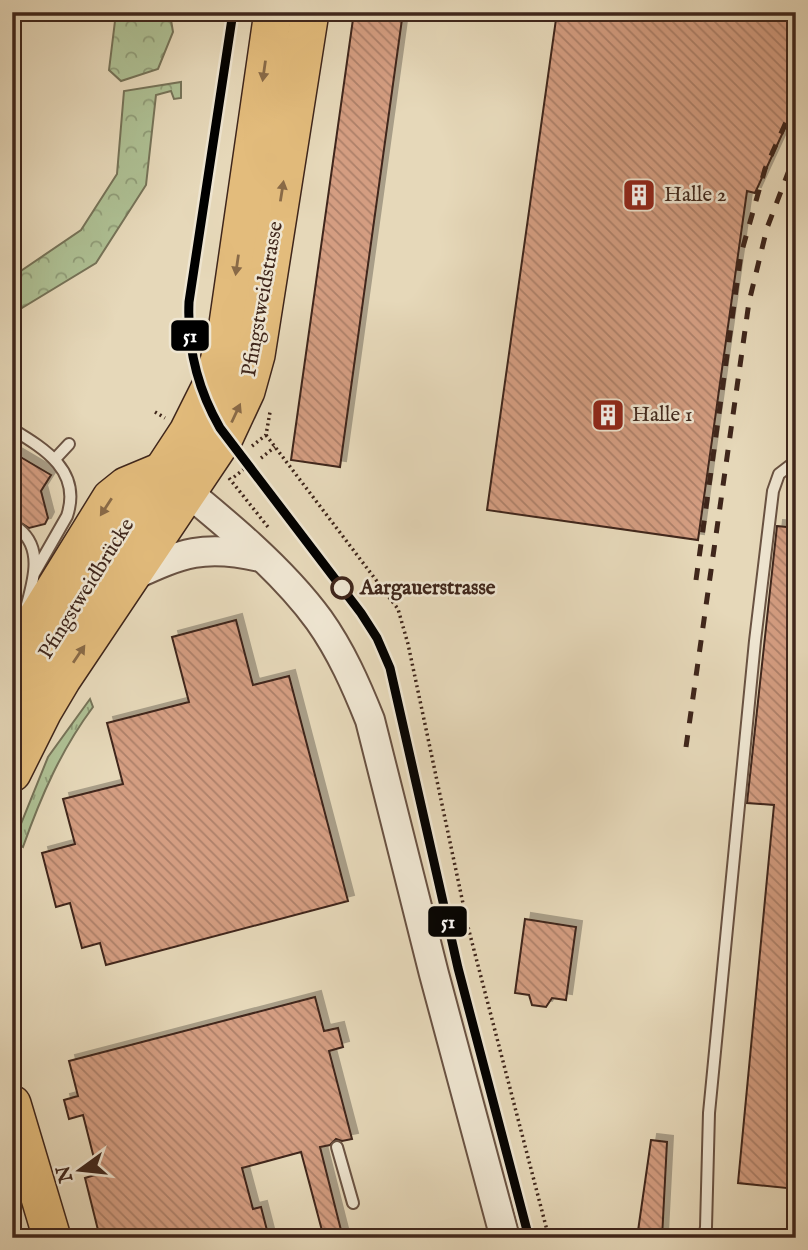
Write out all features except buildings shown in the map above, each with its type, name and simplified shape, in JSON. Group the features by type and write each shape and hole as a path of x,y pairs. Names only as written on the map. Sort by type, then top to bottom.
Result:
{"main road":[{"name":"Pfingstweidstrasse","path":"12,773 43,711 132,576 175,482 223,353 273,12"},
{"name":"Pfingstweidstrasse","path":"175,482 231,426 253,368 310,12"},
{"path":"15,653 111,498 126,486 175,482"},
{"name":"Pfingstweidbrücke","path":"12,707 100,566 175,482"},
{"path":"12,1104 52,1238"},
{"path":"12,1189 30,1238"}],"street":[{"path":"175,482 260,557 318,619 340,653 370,720 434,974 505,1238"},
{"path":"132,576 174,556 200,551 236,551 260,557"}],"lane":[{"path":"12,429 41,446 55,459 68,481 70,508 64,525 35,572 15,653"},
{"path":"55,459 69,444"},
{"path":"704,1238 709,1114 755,641 773,491 779,474 796,461"},
{"path":"19,529 31,544 35,572"},
{"path":"337,1147 354,1203"}],"path":[{"path":"254,445 266,435 398,609 408,643 474,951 549,1238"},
{"path":"261,458 275,447"},
{"path":"235,487 268,527"}],"green space":[{"path":"101,12 170,14 173,32 158,69 121,81 109,70 115,21"},
{"path":"181,82 181,98 174,99 171,91 156,95 146,185 96,263 12,314 12,277 81,230 117,174 124,91"},
{"path":"90,699 93,707 53,774 23,847 14,841 48,757"}],"railway":[{"path":"696,580 741,254 765,169 796,100"},
{"path":"686,747 749,302 767,228 796,152"}],"transit line":[{"name":"51","path":"233,12 189,302 195,367 205,398 220,428 361,613 377,638 390,668 458,968 529,1238"}],"place":[{"name":"Halle 2","path":"639,195"},
{"name":"Halle 1","path":"608,415"},
{"name":"Aargauerstrasse","path":"342,588"}]}
